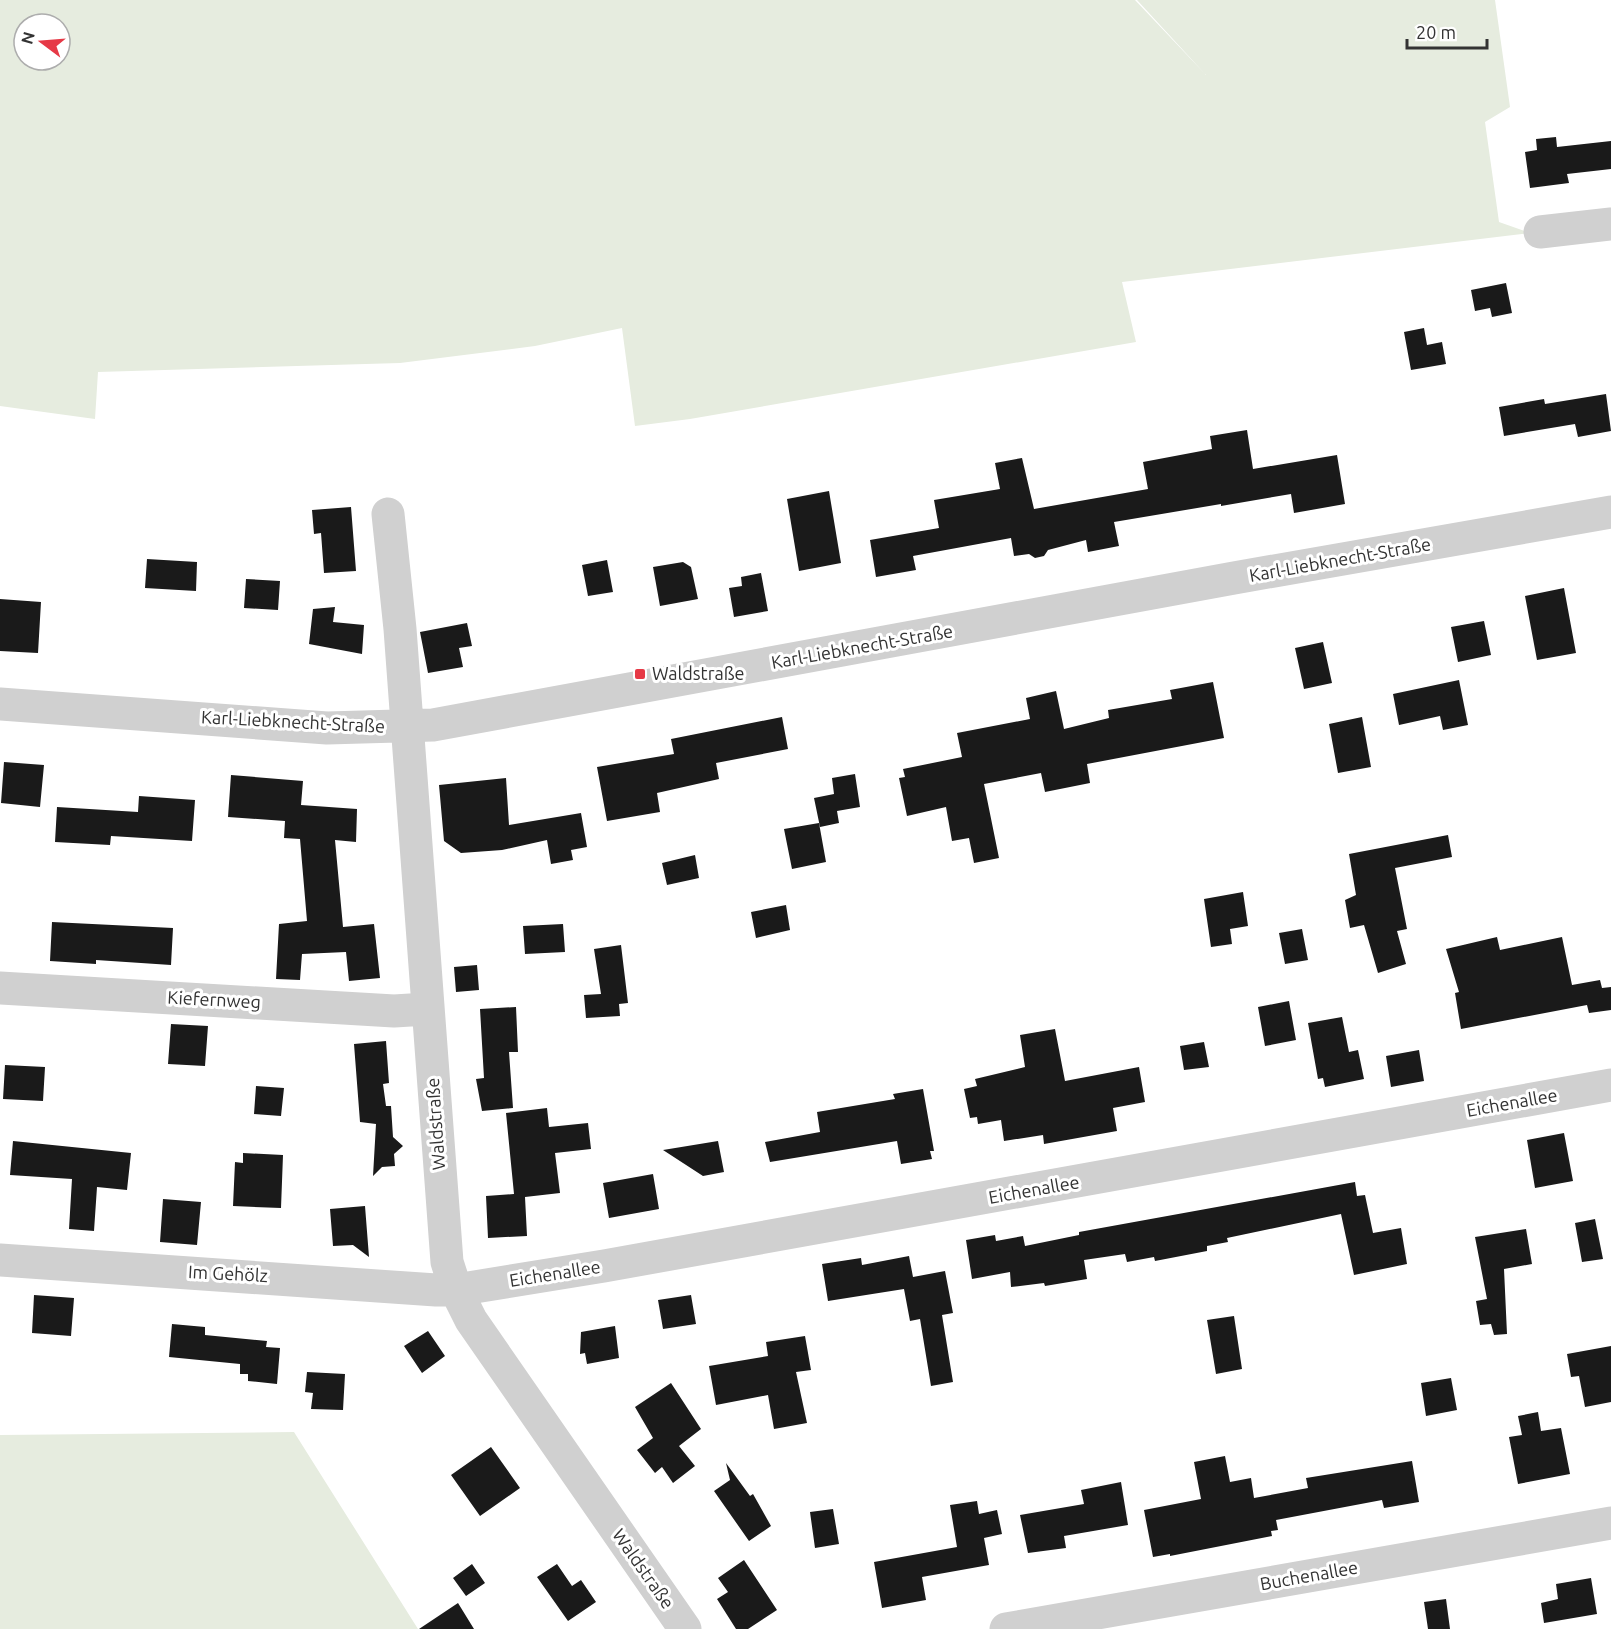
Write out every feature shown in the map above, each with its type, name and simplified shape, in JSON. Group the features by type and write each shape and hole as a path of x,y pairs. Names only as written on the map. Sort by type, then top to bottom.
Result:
{"street":[{"path":"1540,232 1611,224"},
{"name":"Karl-Liebknecht-Straße","path":"0,704 327,728 406,728 433,725 1234,578 1611,512"},
{"name":"Waldstraße","path":"388,514 447,1262 456,1290 485,1342 685,1629"},
{"name":"Kiefernweg","path":"0,988 394,1011 427,1009"},
{"name":"Eichenallee","path":"456,1290 544,1277 1611,1085"},
{"name":"Im Gehölz","path":"0,1260 456,1290"},
{"name":"Buchenallee","path":"1006,1629 1611,1523"}],"shaded area":[{"path":"0,0 1135,0 1206,75 1137,0 1495,0 1510,107 1485,122 1499,222 1530,233 1122,282 1136,342 690,419 635,426 622,328 535,346 400,363 98,372 95,419 0,406"},
{"path":"294,1432 418,1629 0,1629 0,1435"}],"building":[{"path":"1556,137 1557,147 1611,141 1611,169 1567,174 1569,183 1530,188 1525,152 1537,150 1536,139"},
{"path":"1506,283 1512,313 1492,317 1490,308 1475,311 1471,290"},
{"path":"1424,328 1427,345 1442,342 1446,364 1411,370 1404,332"},
{"path":"1606,394 1611,431 1578,437 1575,424 1504,436 1499,407 1544,399 1545,404"},
{"path":"1247,430 1253,469 1337,455 1345,504 1294,513 1291,494 1221,506 1221,504 1114,522 1119,546 1088,552 1086,540 1048,550 1044,556 1035,558 1029,554 1014,556 1011,538 913,556 916,570 876,577 870,540 939,528 934,500 1000,489 995,463 1022,458 1034,509 1148,489 1143,462 1212,449 1210,436"},
{"path":"829,491 841,563 799,571 787,499"},
{"path":"351,507 356,571 324,573 321,533 314,534 312,510"},
{"path":"147,559 197,562 196,591 145,588"},
{"path":"607,560 613,592 588,596 582,565"},
{"path":"683,562 691,567 698,599 660,606 653,567"},
{"path":"761,573 768,611 734,617 729,588 742,586 741,577"},
{"path":"246,579 280,581 278,610 244,608"},
{"path":"1564,588 1576,653 1537,660 1525,596"},
{"path":"0,599 41,602 38,653 0,651"},
{"path":"335,607 333,622 364,625 362,654 309,644 313,609"},
{"path":"1484,621 1491,655 1458,662 1451,627"},
{"path":"467,623 472,646 459,648 463,667 428,673 420,632"},
{"path":"1323,642 1332,683 1304,689 1295,648"},
{"path":"1459,680 1468,725 1443,730 1440,716 1399,725 1393,694"},
{"path":"1213,682 1224,738 1087,764 1090,783 1045,792 1041,773 984,784 999,858 974,863 969,838 952,841 946,807 907,816 899,778 905,777 903,769 962,757 957,733 1030,719 1026,698 1056,691 1064,729 1109,718 1108,710 1172,699 1170,690"},
{"path":"782,717 788,749 716,763 719,779 657,793 660,812 607,821 597,767 674,754 671,739"},
{"path":"1362,717 1371,767 1338,773 1329,724"},
{"path":"4,762 44,765 40,807 1,803"},
{"path":"855,774 860,807 837,811 839,823 820,827 814,798 834,794 832,778"},
{"path":"231,775 303,781 301,805 357,809 356,842 335,840 343,927 374,924 380,978 349,981 346,952 302,954 300,980 276,979 279,924 307,921 300,839 284,838 285,821 228,817"},
{"path":"506,778 509,825 581,813 587,847 571,850 573,860 551,864 547,840 502,850 461,853 444,841 439,785"},
{"path":"139,796 195,800 192,841 111,836 110,845 55,842 57,807 138,812"},
{"path":"819,823 826,862 792,869 784,829"},
{"path":"1448,835 1452,857 1395,868 1407,929 1397,931 1406,964 1378,973 1364,925 1350,928 1345,900 1356,895 1349,854"},
{"path":"695,855 699,878 667,885 662,863"},
{"path":"1243,892 1248,926 1230,929 1232,944 1211,947 1204,899"},
{"path":"786,905 790,930 756,938 751,912"},
{"path":"52,922 173,928 171,965 96,960 96,964 50,961"},
{"path":"563,924 565,952 525,954 523,926"},
{"path":"1302,929 1308,960 1285,964 1279,933"},
{"path":"1497,937 1500,950 1562,937 1572,985 1600,980 1602,988 1611,987 1611,1010 1589,1013 1587,1005 1461,1029 1455,993 1459,992 1446,949"},
{"path":"621,945 628,1003 619,1004 620,1016 586,1018 584,995 601,994 594,949"},
{"path":"477,965 479,990 456,992 454,967"},
{"path":"1289,1001 1296,1040 1265,1046 1258,1007"},
{"path":"516,1007 518,1052 509,1052 513,1108 482,1111 476,1079 484,1078 480,1009"},
{"path":"1342,1017 1349,1052 1358,1050 1364,1079 1325,1087 1323,1078 1318,1079 1308,1023"},
{"path":"171,1024 208,1026 205,1066 168,1064"},
{"path":"1055,1029 1065,1081 1139,1067 1145,1102 1113,1108 1117,1131 1044,1144 1043,1135 1004,1141 1001,1120 978,1124 977,1117 970,1118 964,1089 977,1086 975,1079 1025,1067 1020,1035"},
{"path":"386,1041 389,1083 383,1084 386,1106 391,1106 393,1137 403,1146 394,1154 395,1166 382,1167 373,1176 376,1124 360,1122 354,1044"},
{"path":"1204,1042 1209,1067 1184,1070 1180,1046"},
{"path":"1419,1050 1424,1081 1391,1087 1386,1056"},
{"path":"5,1065 45,1067 43,1101 3,1099"},
{"path":"256,1086 284,1088 281,1116 254,1114"},
{"path":"923,1089 934,1151 930,1151 932,1159 901,1164 897,1141 770,1162 765,1142 820,1132 817,1112 895,1099 893,1094"},
{"path":"547,1108 549,1127 588,1123 591,1149 555,1153 560,1193 525,1197 527,1236 488,1238 486,1196 514,1194 506,1113"},
{"path":"1564,1133 1573,1181 1535,1188 1527,1140"},
{"path":"13,1141 131,1153 127,1190 97,1187 94,1231 69,1229 72,1179 10,1175"},
{"path":"718,1141 724,1172 703,1176 663,1150"},
{"path":"243,1153 283,1155 281,1208 233,1206 235,1162 243,1163"},
{"path":"653,1174 659,1209 609,1218 603,1183"},
{"path":"1355,1182 1357,1196 1365,1195 1373,1233 1401,1228 1407,1264 1354,1275 1341,1214 1227,1238 1228,1242 1207,1246 1207,1251 1155,1261 1154,1257 1127,1262 1125,1254 1084,1260 1087,1279 1045,1286 1044,1283 1011,1287 1010,1272 972,1279 966,1240 995,1235 996,1241 1023,1236 1025,1246 1079,1235 1079,1232"},
{"path":"163,1199 201,1202 197,1245 160,1242"},
{"path":"365,1206 369,1257 353,1245 333,1246 330,1209"},
{"path":"1595,1219 1603,1259 1582,1262 1575,1223"},
{"path":"1526,1229 1532,1264 1504,1269 1507,1334 1494,1335 1491,1324 1480,1325 1476,1301 1487,1299 1475,1237"},
{"path":"909,1256 913,1277 945,1271 953,1313 942,1315 953,1382 931,1386 920,1319 910,1321 904,1289 828,1301 822,1264 861,1258 862,1265"},
{"path":"34,1295 74,1298 71,1336 32,1333"},
{"path":"691,1295 696,1324 663,1329 658,1300"},
{"path":"1234,1316 1242,1369 1216,1374 1207,1320"},
{"path":"172,1324 205,1327 205,1335 267,1341 266,1347 280,1348 277,1384 248,1381 248,1374 240,1374 240,1364 169,1357"},
{"path":"615,1326 619,1358 587,1364 585,1353 580,1354 581,1332"},
{"path":"428,1331 445,1356 422,1373 404,1346"},
{"path":"805,1336 811,1370 796,1372 807,1423 774,1429 768,1395 716,1405 709,1366 768,1356 766,1342"},
{"path":"1611,1346 1611,1402 1585,1407 1579,1376 1571,1377 1567,1354"},
{"path":"307,1372 345,1374 343,1410 311,1409 313,1393 305,1392"},
{"path":"1451,1378 1457,1410 1426,1416 1421,1383"},
{"path":"671,1383 701,1429 679,1446 695,1466 673,1483 662,1467 655,1473 637,1450 653,1438 635,1407"},
{"path":"1538,1412 1541,1431 1561,1428 1570,1474 1518,1484 1509,1437 1522,1435 1518,1416"},
{"path":"491,1447 520,1488 480,1516 451,1475"},
{"path":"1225,1456 1230,1482 1251,1478 1254,1498 1308,1488 1306,1478 1412,1461 1419,1502 1384,1508 1382,1500 1276,1520 1278,1530 1271,1531 1272,1536 1170,1556 1170,1554 1153,1557 1144,1510 1201,1499 1194,1462"},
{"path":"726,1463 750,1496 753,1494 771,1526 749,1541 714,1491 730,1480"},
{"path":"1121,1482 1128,1525 1064,1536 1066,1548 1028,1553 1020,1515 1084,1504 1081,1490"},
{"path":"977,1501 979,1514 997,1510 1002,1534 984,1538 989,1565 922,1577 926,1600 882,1608 874,1562 957,1547 950,1505"},
{"path":"833,1509 839,1544 815,1548 810,1512"},
{"path":"744,1560 777,1610 748,1629 736,1629 717,1599 728,1592 718,1578"},
{"path":"472,1564 485,1583 466,1596 453,1578"},
{"path":"557,1564 572,1586 581,1580 596,1602 568,1621 537,1577"},
{"path":"1591,1578 1597,1614 1544,1623 1541,1603 1558,1599 1556,1584"},
{"path":"1446,1599 1450,1629 1428,1629 1424,1602"},
{"path":"458,1603 474,1629 419,1629"}],"place":[{"name":"Waldstraße","path":"640,674"}]}
